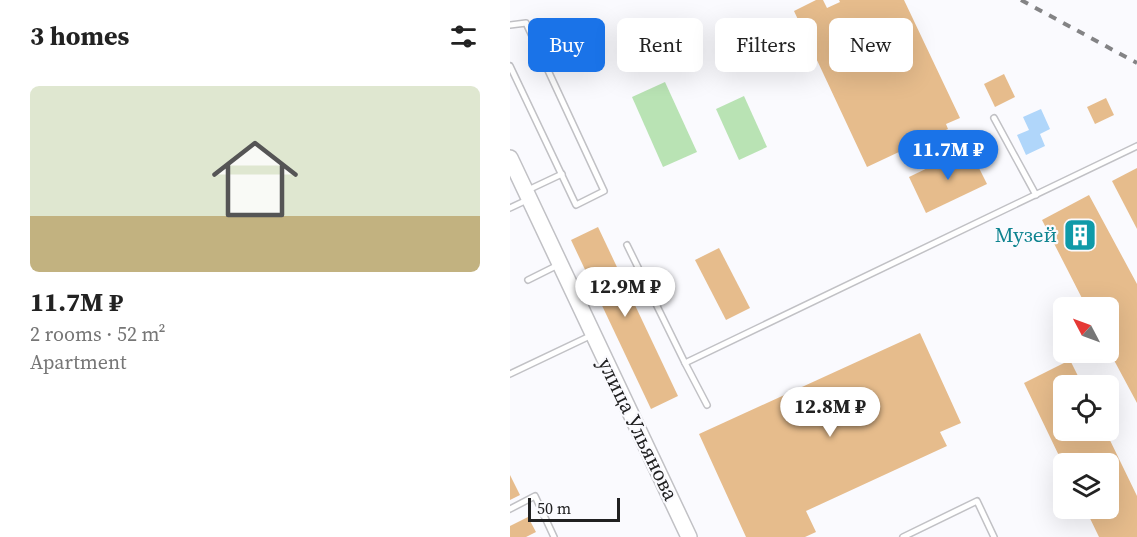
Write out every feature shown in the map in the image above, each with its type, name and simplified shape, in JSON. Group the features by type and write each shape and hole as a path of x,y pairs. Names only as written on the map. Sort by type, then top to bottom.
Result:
{"main road":[{"name":"улица Ульянова","path":"510,158 562,263 593,334 690,537"}],"lane":[{"path":"510,25 526,23 604,191 576,205 510,66"},
{"path":"994,118 1036,195"},
{"path":"686,363 1137,146"},
{"path":"510,208 528,194 562,174"},
{"path":"627,245 707,405"},
{"path":"528,280 562,263"},
{"path":"510,374 593,334"},
{"path":"510,509 535,496 554,537"},
{"path":"903,537 977,501 992,536"}],"green space":[{"path":"665,82 697,152 663,167 632,97"},
{"path":"744,96 767,147 739,160 716,109"}],"water":[{"path":"1041,109 1050,129 1040,134 1045,146 1026,155 1017,135 1029,130 1023,117"}],"building":[{"path":"816,0 823,0 827,8 840,2 839,0 904,0 913,18 829,18 829,72 913,72 913,19 960,118 946,124 948,129 867,167 817,60 817,18 797,18 794,11"},
{"path":"1004,74 1015,97 995,107 984,84"},
{"path":"1106,98 1114,115 1095,124 1087,107"},
{"path":"969,148 987,184 926,213 909,177"},
{"path":"1137,168 1137,229 1112,181"},
{"name":"Музей","path":"1089,195 1137,284 1137,403 1116,363 1119,363 1119,297 1081,297 1042,220"},
{"path":"598,227 678,396 651,409 571,240"},
{"path":"719,248 750,308 726,320 695,260"},
{"path":"920,333 961,423 940,432 947,446 806,511 816,532 805,537 746,537 699,434"},
{"path":"1064,363 1072,363 1078,375 1053,375 1053,441 1110,441 1116,453 1058,453 1024,383"},
{"path":"1119,459 1137,496 1137,537 1099,537 1090,519 1119,519"},
{"path":"510,475 520,495 510,500"},
{"path":"528,517 536,532 526,537 510,537 510,526"}],"railway":[{"path":"1021,0 1137,63"}],"place":[{"name":"Музей","path":"1080,235"}]}
